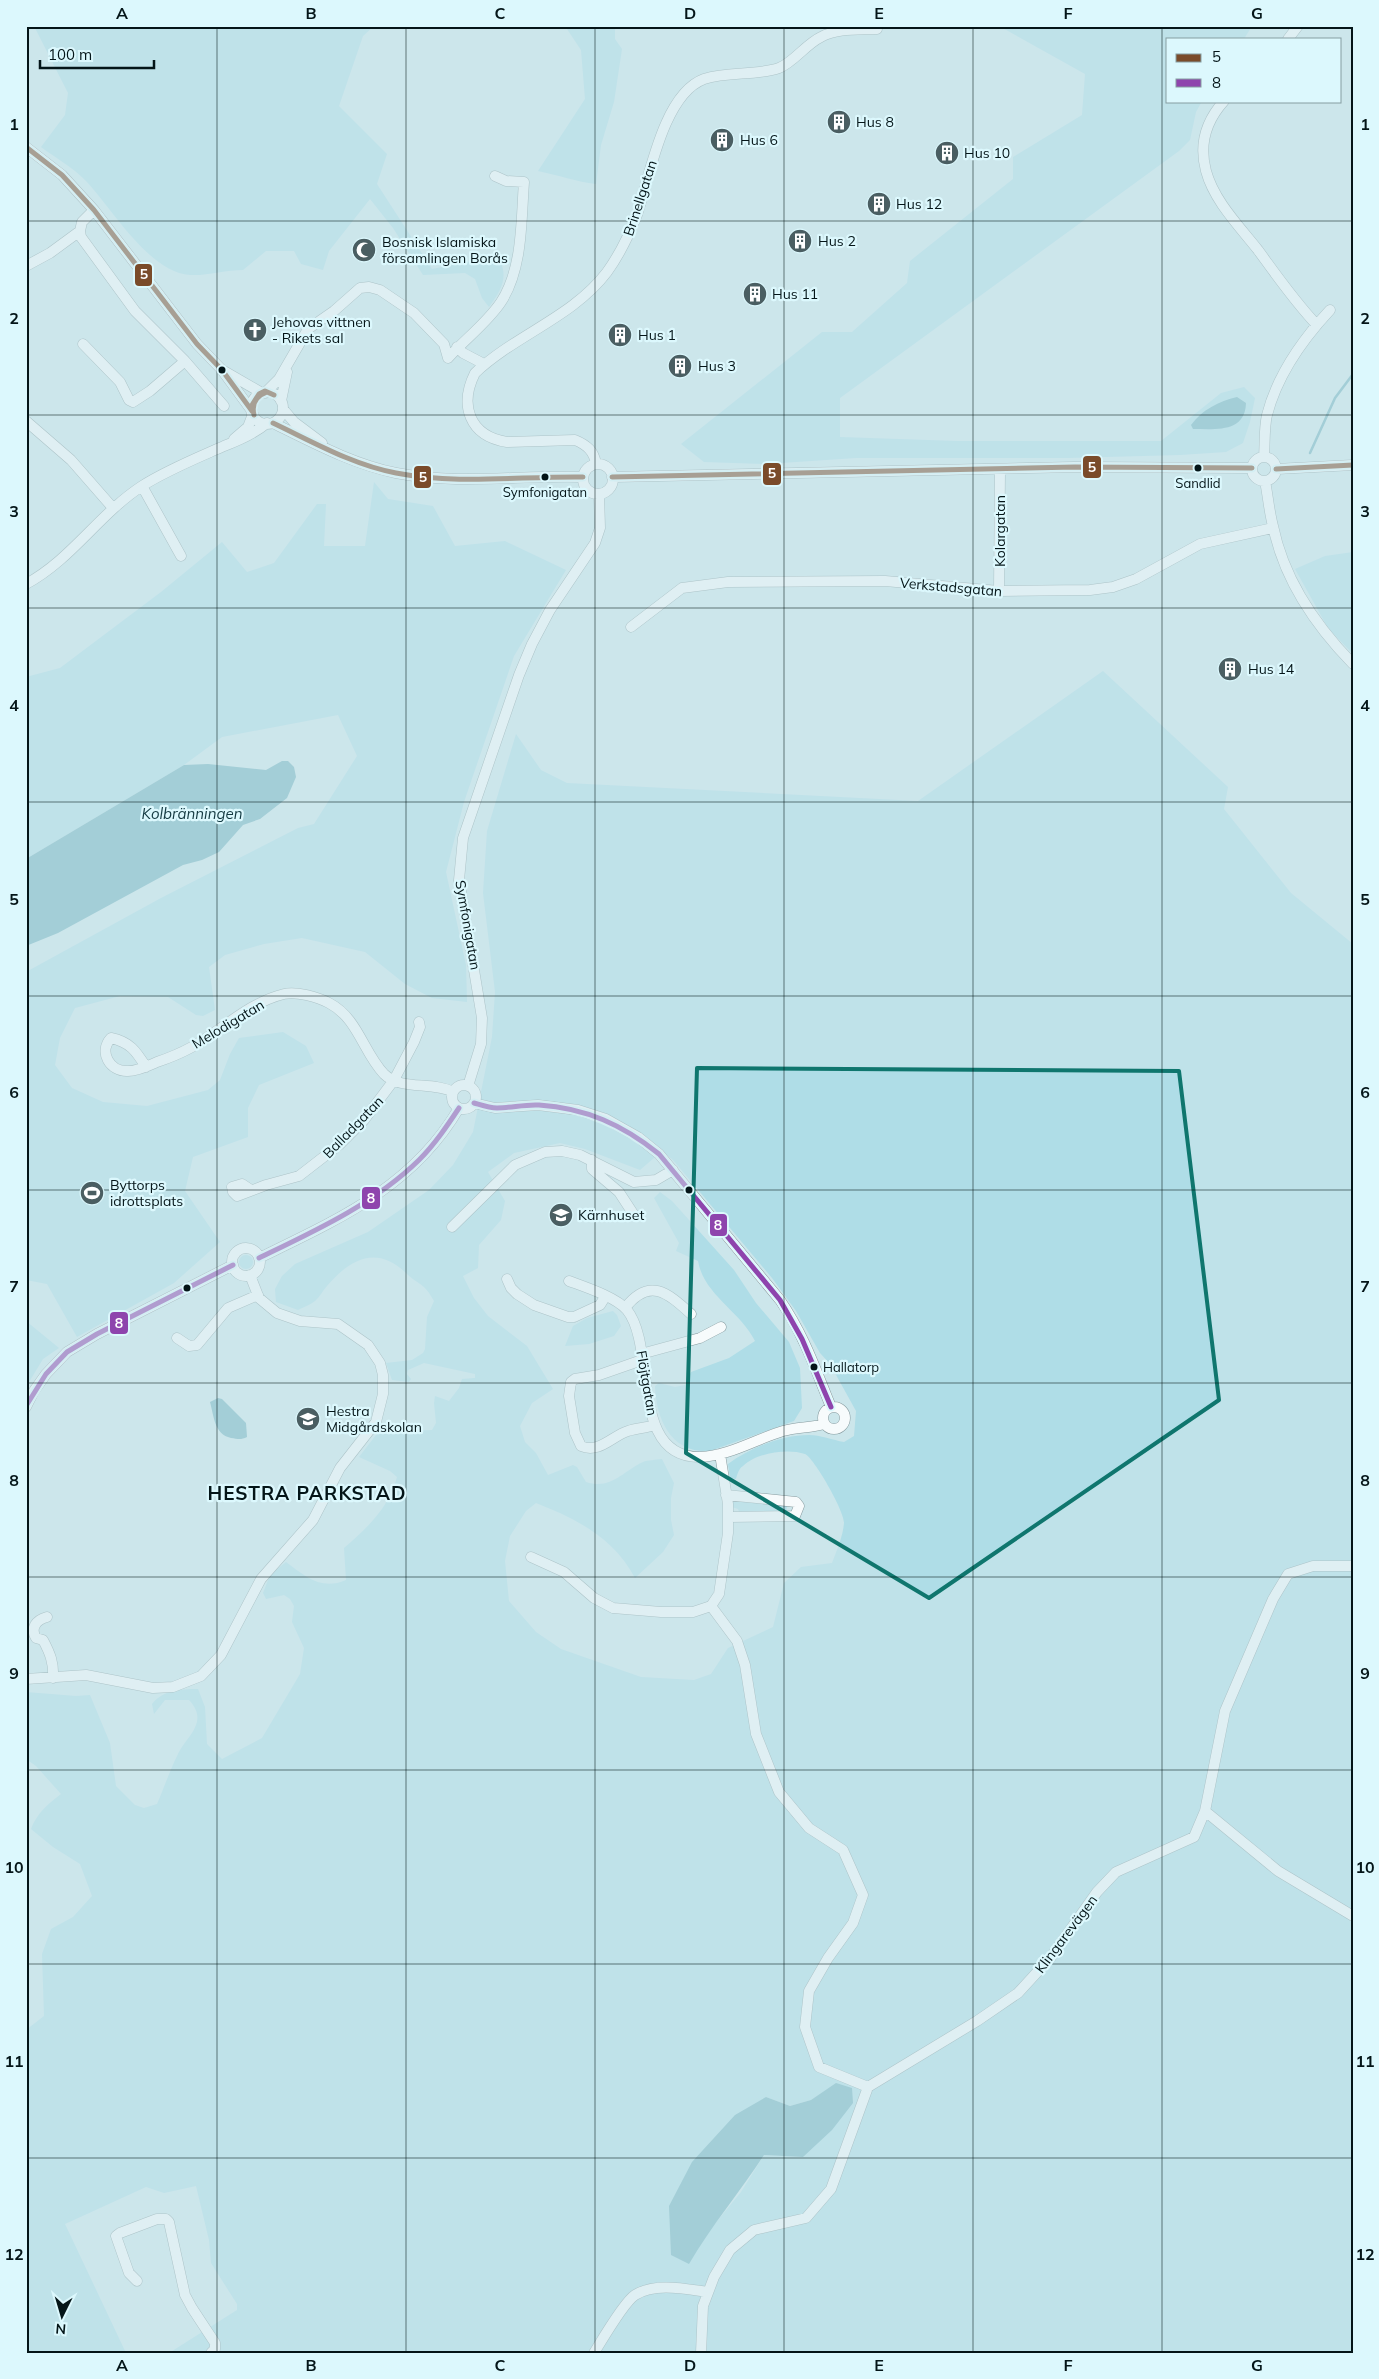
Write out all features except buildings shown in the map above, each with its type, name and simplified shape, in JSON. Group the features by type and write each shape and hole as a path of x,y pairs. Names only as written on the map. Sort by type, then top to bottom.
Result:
{"street":[{"path":"1289,38 1298,26"},
{"name":"Brinellgatan","path":"596,464 591,450 575,440 508,442 497,440 480,431 468,410 467,393 475,373 484,364 581,298 607,272 626,242 644,194 658,140 682,98 695,85 703,80 716,77 786,66 795,56 822,36 839,32 877,29"},
{"path":"1223,102 1206,125 1204,140 1206,172 1211,185 1232,216 1317,325"},
{"path":"26,147 62,175 94,210 197,344 222,370 260,422 270,423 306,440 374,467 418,476 478,480 583,477"},
{"path":"226,446 248,427 254,400 279,379 308,329 334,311 360,288 369,287 380,290 397,300 417,316 444,344 448,358 497,307 506,294 514,270 520,241 524,182 506,181 494,176"},
{"path":"94,210 82,222 81,237 134,311 185,361 224,406"},
{"path":"26,266 50,253 80,231"},
{"path":"1264,457 1267,415 1275,391 1299,348 1330,310"},
{"path":"83,344 120,382 129,400 133,402 150,391 185,361"},
{"path":"458,347 463,354 484,364"},
{"path":"26,584 58,562 113,508 142,486 241,440 279,418 288,364"},
{"path":"222,370 263,393 274,394 294,422 333,450"},
{"path":"26,421 71,460 113,508"},
{"path":"1264,457 1273,460 1276,469 1273,477 1265,481 1255,477 1252,468 1256,460 1264,457"},
{"path":"596,464 608,468 612,477 608,489 599,494 587,489 583,477 588,468 596,464"},
{"path":"1276,469 1353,465"},
{"path":"612,477 1084,467 1252,468"},
{"name":"Kolargatan","path":"999,591 1000,470"},
{"path":"1265,481 1273,528 1292,583 1307,609 1353,664"},
{"path":"142,486 181,556"},
{"name":"Symfonigatan","path":"468,1086 481,1044 482,1018 459,880 463,838 519,675 532,644 550,610 595,543 600,528 599,494"},
{"name":"Verkstadsgatan","path":"631,627 682,588 728,582 885,581 999,591 1090,590 1114,587 1136,579 1200,544 1273,528"},
{"name":"Melodigatan","path":"146,1067 191,1048 247,1011 286,993 309,996 329,1003 349,1020 385,1075 394,1080"},
{"name":"Balladgatan","path":"251,1190 299,1176 317,1163 364,1120 394,1080 414,1042 420,1027 419,1022"},
{"path":"394,1080 438,1087 453,1092"},
{"path":"459,1086 468,1086 475,1092 474,1103 468,1109 459,1108 452,1102 453,1092 459,1086"},
{"path":"474,1103 501,1108 550,1106 590,1114 617,1124 638,1137 659,1154 780,1300 805,1341 831,1408"},
{"path":"259,1258 332,1223 360,1207 396,1181 433,1144 459,1108"},
{"path":"452,1226 504,1174 529,1157 545,1152 580,1155 634,1182 656,1180 673,1170"},
{"path":"592,1160 592,1169 619,1192 634,1215"},
{"path":"244,1248 254,1250 259,1258 258,1269 250,1275 240,1274 233,1265 234,1256 244,1248"},
{"path":"26,1407 46,1374 68,1352 97,1334 233,1265"},
{"path":"26,1679 94,1675 153,1688 172,1687 189,1682 209,1669 226,1647 261,1579 313,1520 342,1464 376,1422 382,1400 382,1375 380,1362 368,1345 338,1324 300,1321 282,1316 270,1308 258,1295 250,1275"},
{"path":"508,1279 511,1288 517,1294 534,1305 568,1317 574,1318 600,1305 605,1297"},
{"path":"569,1281 625,1308 642,1291 651,1289 661,1291 691,1314"},
{"path":"177,1338 189,1346 197,1345 228,1308 258,1295"},
{"name":"Flöjtgatan","path":"625,1308 636,1326 655,1425 665,1441 683,1454 698,1457 720,1454 786,1430 824,1424"},
{"path":"655,1425 630,1430 603,1445 593,1448 581,1446 575,1433 568,1389 571,1382 575,1379 599,1375 642,1357 700,1338 721,1327"},
{"path":"831,1408 842,1410 845,1415 845,1423 841,1428 834,1430 824,1424 823,1415 831,1408"},
{"path":"531,1557 564,1572 594,1598 613,1608 661,1612 693,1612 711,1606 719,1594 729,1517 720,1454"},
{"path":"726,1495 783,1500 796,1502 799,1506 795,1516 729,1517"},
{"name":"Klingarevägen","path":"868,2087 977,2021 1018,1993 1051,1957 1098,1892 1116,1872 1194,1837 1205,1811 1225,1711 1273,1599 1288,1574 1313,1566 1353,1566"},
{"path":"701,2353 703,2306 714,2277 730,2250 754,2230 806,2218 831,2189 868,2087 819,2066 805,2027 809,1992 828,1958 853,1923 863,1896 843,1850 809,1828 779,1792 756,1734 745,1665 737,1641 711,1606"},
{"path":"47,1617 40,1619 34,1627 33,1633 36,1638 43,1640 50,1654 54,1665 53,1678"},
{"path":"1205,1811 1278,1871 1353,1916"},
{"path":"137,2281 129,2274 116,2236 120,2232 157,2219 166,2219 169,2222 185,2294 213,2348"},
{"path":"594,2353 633,2296 645,2290 661,2288 708,2292"}],"highlighted area":[{"path":"697,1068 1179,1071 1219,1400 929,1598 686,1453"}],"shaded area":[{"path":"34,26 374,26 363,36 339,106 387,154 377,184 432,269 488,258 499,259 503,272 500,290 489,307 482,298 475,279 465,273 423,275 393,228 370,199 329,251 323,270 301,264 294,251 266,251 243,270 203,275 190,275 175,271 160,263 133,238 82,177 41,147 65,115 68,93"},
{"path":"565,26 615,26 615,39 622,49 614,102 601,145 596,184 538,171 585,99 581,50"},
{"path":"999,26 1252,26 1245,38 1166,38 1166,102 1201,102 1196,112 1190,140 1179,151 840,398 840,437 957,441 1161,441 1221,393 1244,387 1255,398 1243,443 1226,452 1180,455 1068,458 856,458 766,464 704,462 681,444 822,332 852,332 907,283 910,261 1013,179 1013,157 1082,115 1085,74"},
{"path":"374,482 388,499 433,506 455,546 505,541 566,570 514,656 464,802 446,872 466,965 467,1002 432,998 405,984 365,952 302,938 264,944 225,955 209,967 215,1010 203,1016 196,1015 168,997 120,996 75,1008 60,1038 55,1065 72,1088 103,1102 147,1106 208,1090 220,1080 230,1054 239,1038 283,1032 306,1046 314,1063 259,1085 248,1108 248,1137 193,1157 185,1191 220,1242 174,1283 77,1337 47,1284 26,1280 26,972 161,898 298,828 314,824 357,756 338,715 222,737 184,765 26,859 26,677 60,668 161,592 222,542 247,572 274,563 317,504 326,504 324,546 365,546"},
{"path":"1353,552 1353,654 1328,628 1295,569 1325,556"},
{"path":"1103,671 1228,787 1224,809 1291,893 1353,944 1353,2353 169,2353 237,2310 237,2304 211,2263 209,2240 196,2186 164,2193 146,2187 65,2224 126,2353 26,2353 26,2030 44,2016 42,1954 51,1929 73,1917 92,1896 80,1864 53,1847 31,1829 33,1823 47,1805 61,1794 36,1766 26,1759 26,1692 76,1696 90,1695 110,1743 116,1786 135,1805 144,1808 157,1804 172,1766 197,1722 195,1708 189,1700 165,1700 154,1714 152,1704 161,1696 179,1690 198,1689 205,1707 207,1744 222,1759 262,1738 300,1674 304,1648 292,1622 294,1606 290,1599 284,1595 266,1599 263,1593 270,1575 286,1562 307,1577 321,1583 329,1584 346,1580 344,1548 369,1525 383,1508 397,1477 390,1471 359,1457 383,1426 408,1431 432,1430 436,1423 435,1396 449,1401 459,1388 462,1379 475,1378 475,1374 424,1363 408,1370 407,1374 411,1379 409,1382 392,1380 386,1363 412,1360 423,1353 425,1349 427,1317 434,1301 424,1287 394,1264 384,1259 374,1257 354,1263 336,1277 315,1301 298,1310 276,1302 275,1289 282,1276 295,1264 368,1232 429,1190 453,1165 473,1132 492,1037 495,992 483,893 487,831 516,734 541,770 567,783 918,801","holes":["560,1143 585,1149 640,1170 662,1151 673,1160 772,1278 796,1311 820,1353 830,1364 856,1411 854,1436 844,1442 813,1435 788,1437 756,1448 728,1464 730,1478 736,1479 742,1467 764,1455 781,1452 805,1454 822,1475 840,1508 844,1523 840,1543 832,1563 801,1567 784,1583 773,1627 728,1648 711,1674 694,1680 641,1677 561,1649 536,1632 509,1601 505,1561 510,1536 526,1511 536,1503 580,1523 605,1541 626,1564 635,1578 663,1552 674,1535 671,1520 671,1498 674,1483 662,1459 643,1462 616,1479 602,1484 586,1482 577,1467 573,1465 548,1475 536,1453 525,1442 520,1426 532,1403 553,1389 527,1346 488,1316 474,1298 463,1276 478,1268 479,1245 501,1220 505,1201 488,1172 514,1153","836,2084 803,2157 764,2155 741,2192 708,2232 766,2097 790,2106 811,2100"]},
{"path":"660,1192 672,1201 734,1270 756,1303 789,1342 800,1368 802,1408 794,1421 710,1451 686,1447 676,1441 663,1422 656,1399 655,1386 659,1383 675,1387 685,1385 691,1372 729,1358 755,1341 741,1321 707,1284 698,1261 676,1251 679,1243 654,1198"},
{"path":"243,1255 249,1255 253,1262 249,1269 243,1269 239,1265 239,1259"},
{"path":"613,1311 617,1315 621,1326 614,1336 589,1344 565,1346 573,1326 587,1318"},
{"path":"26,1321 59,1348 43,1359 26,1387"},
{"path":"732,1499 787,1504 786,1514 740,1514 738,1509 732,1507"}],"water":[{"path":"1237,397 1246,403 1241,420 1220,429 1193,429 1191,425 1206,411 1217,404"},
{"name":"Kolbränningen","path":"282,761 288,761 294,767 296,777 287,798 260,819 243,825 219,852 202,860 183,865 58,933 26,946 26,859 184,765 208,764 266,770"},
{"path":"218,1398 222,1399 246,1423 247,1437 241,1439 231,1438 225,1436 218,1429 210,1402"},
{"path":"836,2083 852,2088 853,2103 832,2130 803,2157 764,2155 689,2264 671,2255 669,2206 692,2162 735,2115 766,2097 790,2106 811,2100"}],"waterway":[{"path":"1310,453 1335,398 1353,374"}],"transit line":[{"name":"5","path":"26,147 62,175 94,210 197,344 222,370 252,411"},
{"name":"5","path":"254,415 252,405 259,394 265,391 274,395"},
{"name":"5","path":"254,415 253,407 255,400 267,392 274,395"},
{"name":"5","path":"273,423 349,459 396,473 443,479 583,477"},
{"name":"5","path":"1276,469 1353,465"},
{"name":"5","path":"612,477 1075,467 1252,468"},
{"name":"8","path":"474,1103 494,1108 534,1105 556,1107 588,1114 618,1127 659,1154 780,1300 802,1339 831,1407"},
{"name":"8","path":"259,1258 343,1215 402,1176 425,1154 459,1108"},
{"name":"8","path":"26,1406 46,1374 67,1352 97,1334 233,1265"}],"place":[{"name":"Hus 8","path":"839,122"},
{"name":"Hus 6","path":"722,140"},
{"name":"Hus 10","path":"947,153"},
{"name":"Hus 12","path":"879,204"},
{"name":"Hus 2","path":"800,241"},
{"name":"Bosnisk Islamiska församlingen Borås","path":"364,250"},
{"name":"Hus 11","path":"755,294"},
{"name":"Jehovas vittnen - Rikets sal","path":"255,330"},
{"name":"Hus 1","path":"620,335"},
{"name":"Hus 3","path":"680,366"},
{"name":"Sandlid","path":"1198,468"},
{"name":"Symfonigatan","path":"545,477"},
{"name":"Hus 14","path":"1230,669"},
{"name":"Byttorps idrottsplats","path":"92,1193"},
{"name":"Kärnhuset","path":"561,1215"},
{"name":"Hallatorp","path":"814,1367"},
{"name":"Hestra Midgårdskolan","path":"308,1419"}],"district":[{"name":"HESTRA PARKSTAD","path":"307,1493"}]}
